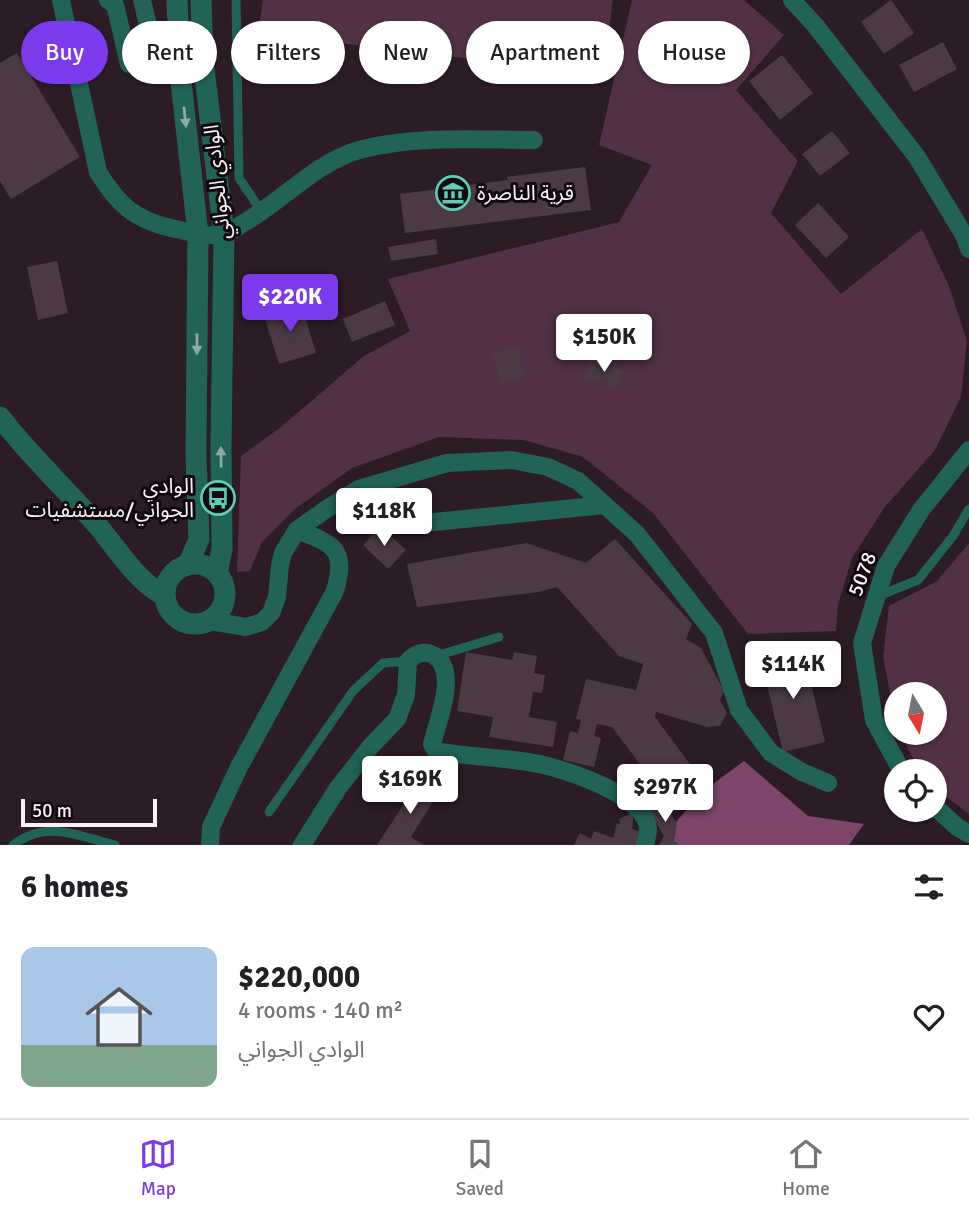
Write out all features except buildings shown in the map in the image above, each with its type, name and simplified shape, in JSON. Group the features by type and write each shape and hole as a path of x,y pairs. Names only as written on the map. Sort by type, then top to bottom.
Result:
{"street":[{"path":"61,0 98,172 113,196 131,213 163,226 198,234 224,234 262,212 320,169 357,151 413,140 534,140"},
{"path":"114,2 129,64 149,63 147,21 142,0"},
{"name":"الوادي الجواني","path":"177,0 180,73 198,234 196,455 199,539 188,565"},
{"name":"الوادي الجواني","path":"201,0 203,60 224,234 222,549 217,573"},
{"path":"792,0 815,25 917,157 964,234 969,249"},
{"path":"0,417 52,480 96,524 151,589 165,596"},
{"name":"5078","path":"895,759 874,720 862,643 886,566 920,510 969,452"},
{"path":"210,621 217,615 225,598 225,589 217,573 204,565 188,565 174,573 166,588 167,606 181,621 190,624 210,621 246,627 262,622 271,613 277,597 279,565 297,530 359,489 447,463 512,460 548,467 578,481 637,534 714,633 739,710 771,753 802,772 828,783"},
{"path":"424,523 605,505"},
{"path":"210,845 211,827 238,769 335,591 340,575 340,560 336,550 328,542 297,530"},
{"path":"302,845 338,788 371,746 397,719 406,695 408,661 414,655 425,653 436,656 442,665 447,683 444,706 432,744 436,751 548,766 606,787 630,801 643,815 649,828 645,845"},
{"path":"947,818 969,834"}],"lane":[{"path":"236,0 239,178 262,212"},
{"path":"876,597 918,580 953,536 969,509"},
{"path":"436,656 499,637"},
{"path":"270,811 354,691 383,663 408,661"},
{"path":"13,845 24,836 52,829 115,845"}],"shaded area":[{"path":"263,0 613,0 610,21 466,21 466,58 452,57 452,21 359,21 359,45 345,44 345,21 260,21"},
{"path":"632,0 744,0 784,35 750,74 750,21 638,21 638,84 741,84 736,90 798,161 771,213 841,294 922,229 949,286 967,341 961,397 935,450 884,508 852,558 838,605 836,631 748,634 653,513 583,457 524,440 439,437 352,468 295,509 262,542 250,571 237,572 241,456 281,427 364,356 410,331 388,279 619,222 652,165 599,145 613,84 624,84 624,35"},
{"path":"969,543 969,814 947,797 947,759 914,759 906,746 947,746 947,682 888,682 883,657 889,606 937,581"},
{"path":"744,761 808,816 864,824 849,845 669,845 676,822 702,792"}],"place":[{"name":"قرية الناصرة","path":"453,193"},
{"name":"الوادي الجواني/مستشفيات","path":"218,498"}]}
